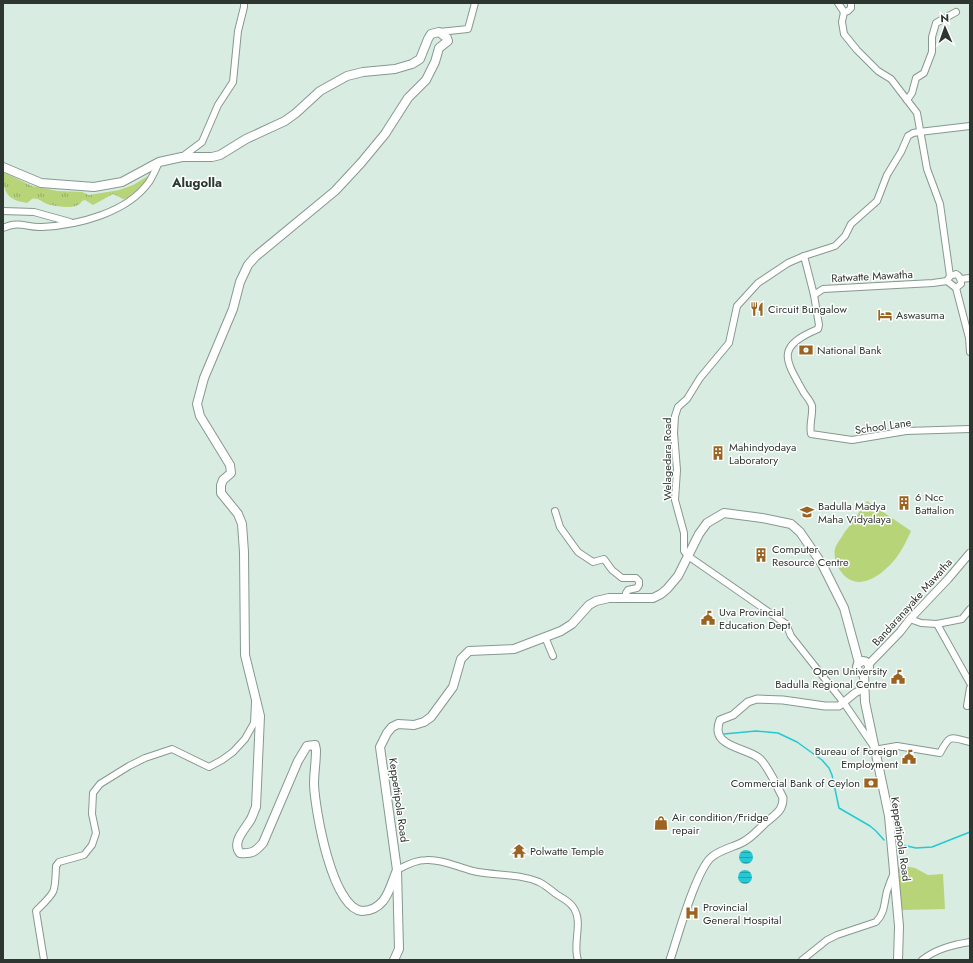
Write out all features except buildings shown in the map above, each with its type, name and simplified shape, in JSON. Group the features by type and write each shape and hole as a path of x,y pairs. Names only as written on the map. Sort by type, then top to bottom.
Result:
{"main road":[{"path":"3,167 41,183 94,187 122,182 159,162 182,158 212,158 220,155 246,139 285,121 320,91 347,76 363,72 395,69 412,64 420,59 428,39 432,34 439,32 447,38 448,40 439,48 435,62 426,80 408,98 385,134 335,191 255,257 248,265 240,282 233,309 204,378 197,404 200,416 230,465 231,473 223,480 221,485 222,493 238,514 242,524 244,552 244,655 260,716 256,807 252,818 240,836 237,849 240,852 250,853 256,850 263,843 298,761 307,746 315,745 314,784 324,845 340,890 347,902 356,909 365,911 376,907 385,899 397,870"},
{"name":"Keppettipola Road","path":"394,960 399,948 397,870 380,747 387,733 392,727 398,724 414,725 424,722 431,717 453,687 461,659 469,651 514,649 546,637 561,631 572,624 589,605 596,601 609,598 653,598 661,594 678,576 698,534 707,523 724,513 762,518 791,524 800,532 809,543 825,570 844,608 859,663"},
{"path":"863,661 869,664 869,670 864,674 860,673 857,669 859,663 863,661"},
{"name":"Keppettipola Road","path":"864,674 865,702 889,816 899,926 898,960"}],"street":[{"path":"182,158 202,142 218,106 233,82 238,30 244,3"},
{"path":"439,32 468,29 475,3"},
{"path":"838,3 844,12 842,22 844,34 857,50 878,71 891,79 917,113 927,170 940,204 949,276 956,288 969,338 969,349"},
{"path":"844,12 851,8 851,3"},
{"path":"907,100 912,93 916,78 924,73 932,52 932,37 936,23 956,12"},
{"name":"Welagedara Road","path":"688,556 684,551 684,533 675,500 677,470 674,433 676,416 678,407 687,399 700,378 729,343 737,306 758,283 788,263 834,246 845,236 851,224 877,201 887,175 901,152 908,136 913,133 970,126"},
{"path":"3,228 12,224 41,227 73,223 98,217 124,205 141,191 149,181 159,162"},
{"path":"3,211 34,212 73,223"},
{"name":"School Lane","path":"804,256 820,325 818,329 795,341 789,347 788,362 792,372 812,406 809,427 811,434 852,440 906,431 970,429"},
{"path":"949,276 956,274 961,279"},
{"name":"Ratwatte Mawatha","path":"814,295 823,289 933,283 949,276"},
{"path":"961,279 970,278"},
{"path":"956,288 961,284 961,279"},
{"path":"555,511 560,527 578,552 593,562 604,559 612,570 622,578 636,578 639,581 637,588 628,590 625,598"},
{"name":"Bandaranayake Mawatha","path":"869,664 900,632 970,553"},
{"path":"688,556 786,624 790,636 844,703 874,747 897,746 940,753 946,740 950,738 970,742"},
{"path":"910,619 921,623 937,624 962,619 970,609"},
{"path":"937,624 970,683"},
{"path":"546,637 552,656"},
{"path":"670,960 691,897 706,862 712,856 743,842 754,835 768,820 779,812 783,803 783,798 764,763 759,758 725,743 719,737 717,727 720,720 733,715 748,702 757,699 783,700 825,706 839,706 855,693 864,688"},
{"path":"967,706 970,688"},
{"path":"44,960 36,911 55,890 56,866 59,862 84,855 92,845 96,833 92,814 92,793 100,784 129,766 145,758 172,749 209,767 222,760 234,752 245,739 254,723 255,695"},
{"path":"397,870 416,861 438,861 474,871 515,876 539,882 574,907 578,920 575,952 578,960"},
{"path":"802,960 837,935 876,922 883,913 887,892 895,871"},
{"path":"922,960 928,955 946,947 970,942"}],"green space":[{"path":"3,172 32,186 58,191 82,192 89,195 119,190 133,185 148,176 152,176 128,198 123,199 113,194 93,205 85,200 76,206 66,207 47,204 36,199 32,199 27,203 14,200 7,194 5,189"},
{"path":"867,501 911,531 896,558 883,572 875,577 859,582 844,576 837,565 835,551 836,546 844,533"},
{"path":"904,866 915,868 928,875 943,874 945,909 902,910 897,867"}],"water":[{"path":"746,850 751,852 753,857 751,862 746,864 741,862 739,857 741,852"},
{"path":"742,870 748,870 752,874 752,880 748,884 742,884 738,880 738,874"}],"waterway":[{"path":"724,734 756,731 778,733 797,742 822,760 829,768 832,775 839,808 870,826 884,840"},
{"path":"898,844 916,848 932,847 970,832"}],"place":[{"name":"Circuit Bungalow","path":"757,309"},
{"name":"Aswasuma","path":"885,315"},
{"name":"National Bank","path":"806,350"},
{"name":"Mahindyodaya Laboratory","path":"718,453"},
{"name":"6 Ncc Battalion","path":"904,503"},
{"name":"Badulla Madya Maha Vidyalaya","path":"807,512"},
{"name":"Computer Resource Centre","path":"761,555"},
{"name":"Uva Provincial Education Dept","path":"708,618"},
{"name":"Open University Badulla Regional Centre","path":"898,677"},
{"name":"Bureau of Foreign Employment","path":"909,757"},
{"name":"Commercial Bank of Ceylon","path":"871,783"},
{"name":"Air condition/Fridge repair","path":"661,823"},
{"name":"Polwatte Temple","path":"519,851"},
{"name":"Provincial General Hospital","path":"692,913"}],"district":[{"name":"Alugolla","path":"197,182"}]}
